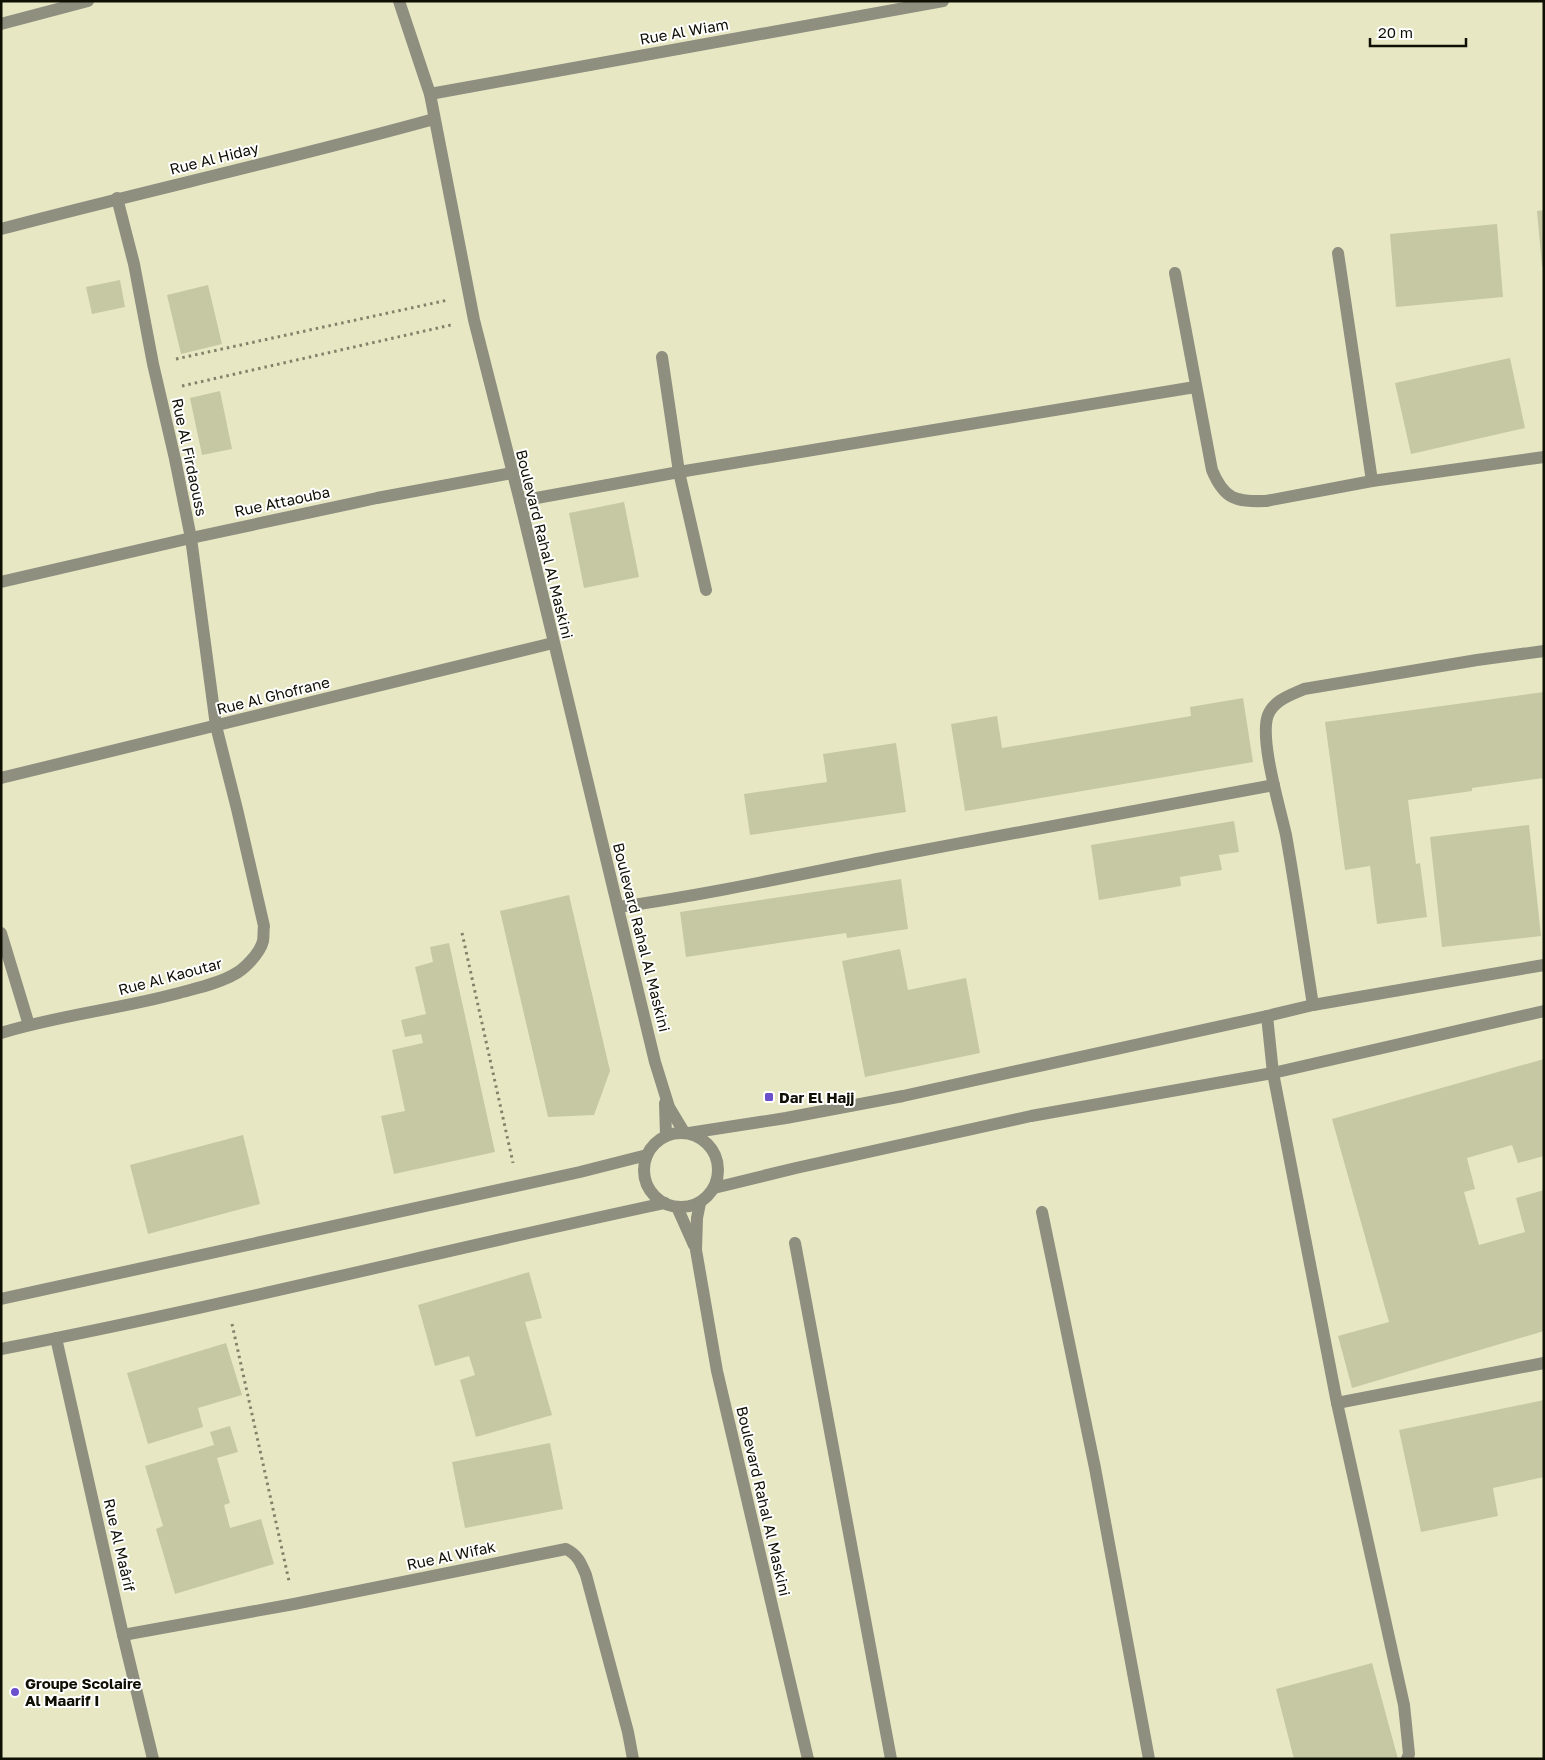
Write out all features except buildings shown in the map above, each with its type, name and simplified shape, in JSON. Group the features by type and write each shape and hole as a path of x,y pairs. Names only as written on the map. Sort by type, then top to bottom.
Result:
{"street":[{"path":"1,24 88,1"},
{"name":"Boulevard Rahal Al Maskini","path":"399,1 430,94 474,320 520,501 655,1062 670,1107 686,1133"},
{"name":"Rue Al Wiam","path":"430,94 943,1"},
{"name":"Rue Al Hiday","path":"1,229 434,119"},
{"name":"Rue Al Firdaouss","path":"117,198 134,264 190,538 216,726"},
{"path":"1338,253 1372,481"},
{"path":"1175,272 1212,470 1218,485 1226,493 1248,502 1266,501 1372,481 1544,457"},
{"path":"662,357 679,472 706,590"},
{"path":"520,501 679,472 1196,387"},
{"name":"Rue Attaouba","path":"1,582 190,538 376,498 512,473"},
{"name":"Rue Al Ghofrane","path":"1,778 553,643"},
{"path":"1313,1005 1286,835 1274,785 1266,736 1268,715 1282,699 1304,689 1477,660 1544,652"},
{"name":"Rue Al Kaoutar","path":"1,1034 29,1025 152,1000 206,986 234,975 241,970 260,947 263,941 264,926 216,726"},
{"path":"618,907 738,887 1016,832 1274,785"},
{"path":"1,933 29,1025"},
{"path":"1,1299 518,1186 647,1155 652,1146 666,1136 786,1118 903,1096 1313,1005 1544,965"},
{"path":"714,1188 1031,1116 1273,1072 1544,1011"},
{"path":"1267,1016 1273,1072 1337,1402 1404,1705 1409,1754 1407,1759"},
{"name":"Boulevard Rahal Al Maskini","path":"666,1093 666,1136"},
{"path":"1,1349 227,1302 494,1240 671,1205 688,1206 700,1202 708,1196 714,1188 719,1170 714,1150 707,1142 699,1136 686,1133"},
{"name":"Boulevard Rahal Al Maskini","path":"647,1155 644,1173 651,1191 671,1205 696,1250"},
{"name":"Boulevard Rahal Al Maskini","path":"700,1202 696,1218 696,1250 717,1372 808,1759"},
{"path":"1042,1212 1095,1468 1149,1759"},
{"path":"794,1243 891,1759"},
{"name":"Rue Al Maârif","path":"56,1338 153,1759"},
{"path":"1337,1402 1544,1363"},
{"name":"Rue Al Wifak","path":"124,1635 294,1604 558,1549 566,1549 580,1559 586,1575 628,1732 633,1759"}],"path":[{"path":"153,364 469,296"},
{"path":"160,391 474,320"},
{"path":"462,933 518,1186"},
{"path":"227,1302 294,1604"}],"place":[{"name":"Dar El Hajj","path":"769,1097"},
{"name":"Groupe Scolaire Al Maarif I","path":"15,1692"}]}
